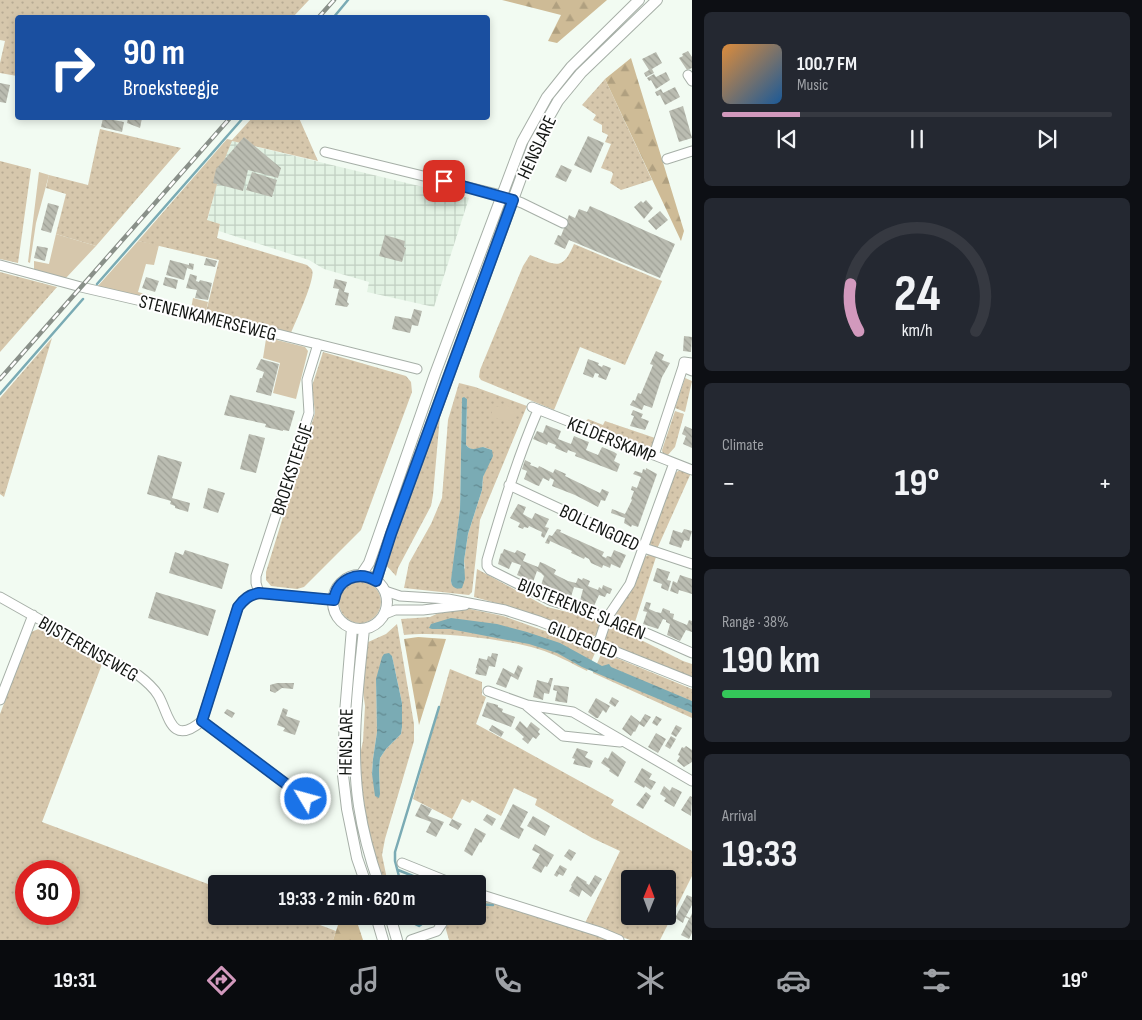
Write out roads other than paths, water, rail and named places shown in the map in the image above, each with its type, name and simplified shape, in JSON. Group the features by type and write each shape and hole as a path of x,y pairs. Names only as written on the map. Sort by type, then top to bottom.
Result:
{"street":[{"name":"HENSLARE","path":"361,575 369,564 435,374 501,196 532,120 547,97 571,67 639,0"},
{"name":"HENSLARE","path":"376,581 388,542 533,145 558,101 581,73 657,0"},
{"path":"667,159 692,151"},
{"path":"325,152 501,196 563,223"},
{"name":"STENENKAMERSEWEG","path":"0,264 80,287 417,369"},
{"name":"BROEKSTEEGJE","path":"259,593 256,576 309,413 306,380 318,344"},
{"path":"654,455 688,369 684,362 692,363"},
{"name":"KELDERSKAMP","path":"535,408 692,470"},
{"name":"BIJSTERENSE SLAGEN","path":"535,408 509,485 487,560 487,566 490,570 552,601 607,618 692,653"},
{"path":"598,645 607,618 630,584 674,463"},
{"name":"BOLLENGOED","path":"509,485 644,548 692,564"},
{"path":"361,575 376,581 385,591 387,603 385,614 374,625 364,629 352,628 340,620 336,614 334,600 336,590 342,582 351,577 361,575"},
{"name":"GILDEGOED","path":"385,591 400,596 448,599 505,610 539,621 692,682"},
{"path":"306,799 202,721 238,607 250,595 259,593 334,600"},
{"name":"BIJSTERENSEWEG","path":"0,597 126,667 147,682 161,700 170,722 177,729 188,730 202,721"},
{"name":"GILDEGOED","path":"385,614 395,610 422,610 472,605"},
{"path":"0,700 33,615"},
{"name":"HENSLARE","path":"352,628 345,712 343,775 355,848 363,875"},
{"name":"HENSLARE","path":"364,629 356,709 356,776 358,805 366,844 376,875"},
{"path":"488,691 526,706 573,712 692,781"},
{"path":"526,706 563,736 624,742"},
{"path":"402,863 432,875"},
{"path":"486,896 600,932 619,940"},
{"path":"379,925 383,940"},
{"path":"393,925 398,940"},
{"path":"411,940 437,931 441,925"}],"water":[{"path":"462,398 467,399 466,445 472,449 483,447 492,450 493,456 483,477 482,490 468,534 464,561 465,579 462,588 458,589 453,586 451,580 460,509"},
{"path":"451,618 497,624 560,643 602,666 609,664 611,667 692,701 692,713 582,667 557,653 529,644 450,629 429,628 431,624"},
{"path":"389,653 392,656 402,703 402,727 401,734 380,758 379,798 375,796 372,774 377,732 376,679 382,657 384,654"}],"waterway":[{"path":"336,15 348,0"},
{"path":"97,284 241,120"},
{"path":"0,394 83,299"},
{"path":"399,875 395,852 439,707"},
{"path":"398,870 410,875"},
{"path":"486,905 493,905"}],"railway":[{"path":"321,15 334,0"},
{"path":"0,379 228,120"}]}
